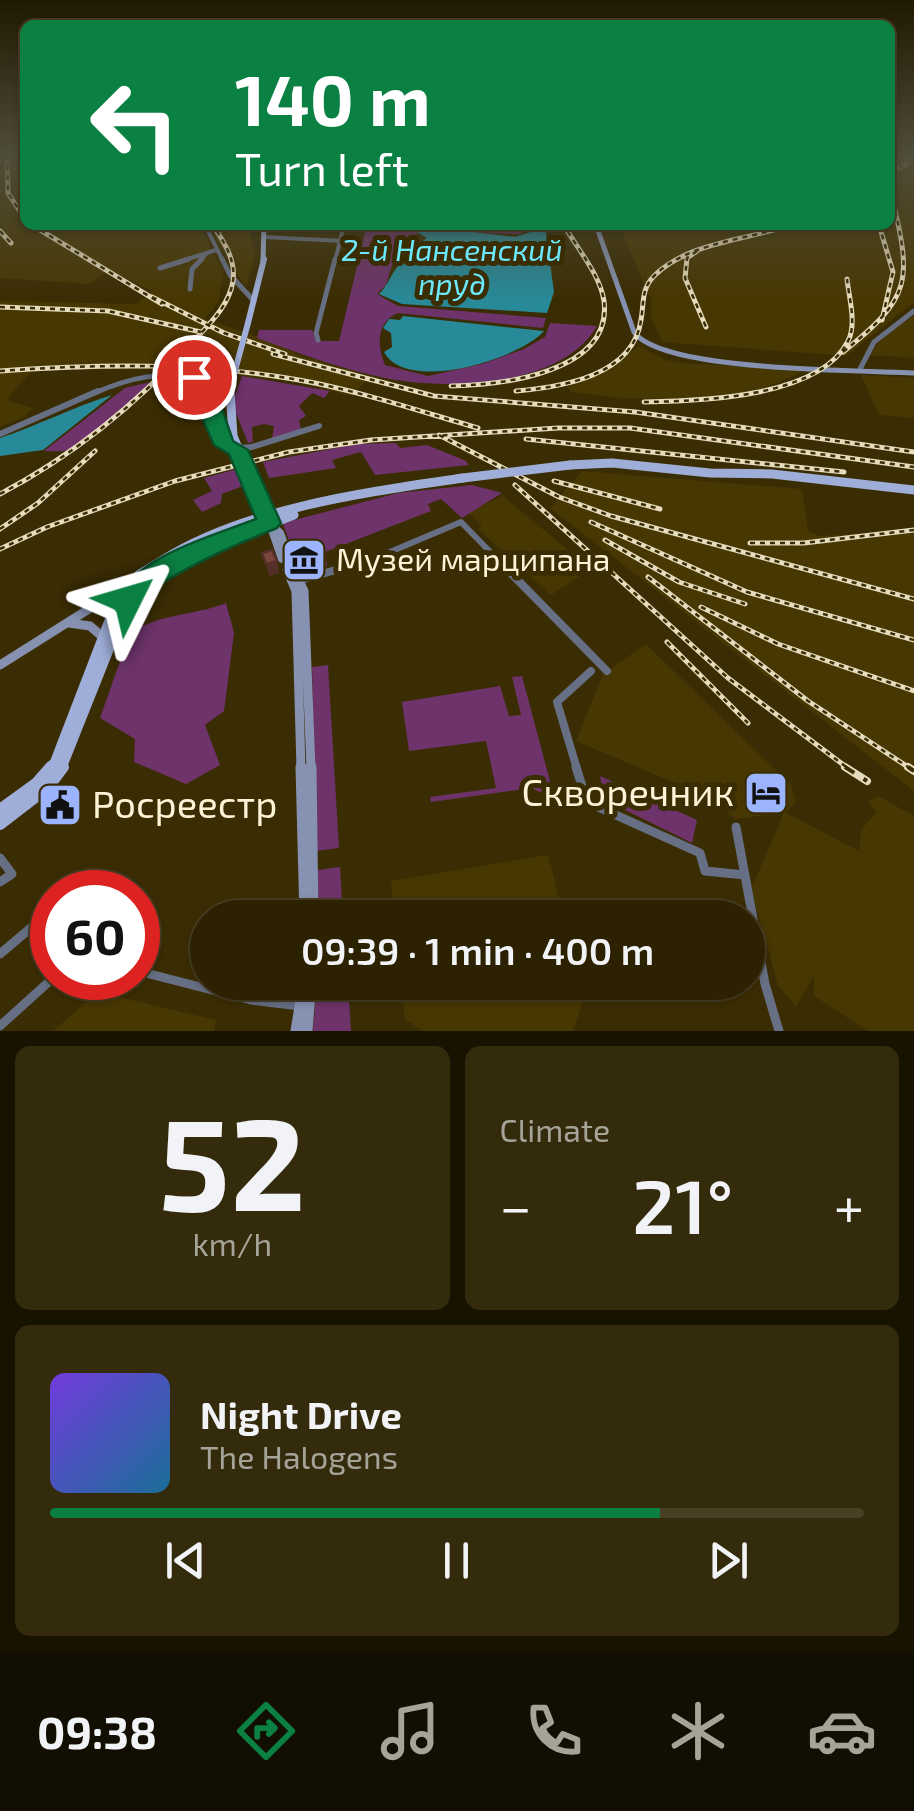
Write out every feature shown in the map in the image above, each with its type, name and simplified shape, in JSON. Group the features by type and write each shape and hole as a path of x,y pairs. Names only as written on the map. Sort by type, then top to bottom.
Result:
{"main road":[{"path":"264,230 266,254 226,406 235,450 286,558"},
{"path":"598,230 637,336 656,350 699,359 914,372"},
{"path":"0,665 132,586 179,552 268,519 401,486 570,465 612,464 772,474 914,490"},
{"path":"305,900 296,591 290,570 301,580 308,658 314,900"},
{"path":"0,810 36,783 55,762 117,602 132,586"},
{"path":"0,824 48,787 66,764 132,586"},
{"path":"69,623 90,626 105,638"},
{"path":"306,1000 307,1031"},
{"path":"296,1031 308,1000"}],"street":[{"path":"206,230 241,290 254,301"},
{"path":"318,340 316,334 343,230"},
{"path":"264,237 342,241"},
{"path":"160,268 216,250"},
{"path":"182,284 190,286 192,268 207,253"},
{"path":"860,369 863,355 884,332 914,311"},
{"path":"0,434 30,424 76,398 154,376 187,376 203,382 224,445 235,450 320,426"},
{"path":"301,580 364,563 461,522 606,671"},
{"path":"591,671 557,702 587,802 700,853 704,871 745,875"},
{"path":"736,827 765,984 779,1031"},
{"path":"0,858 12,874 0,882"},
{"path":"0,954 30,929"},
{"path":"160,977 251,1000 306,1006"},
{"path":"0,1026 30,999"}],"shaded area":[{"path":"0,203 20,203 20,230 200,230 224,270 219,301 205,319 279,344 296,354 370,376 351,396 297,382 217,373 129,368 32,371 6,400 33,408 24,417 0,427 0,301 136,304 152,291 110,270 90,284 0,278"},
{"path":"895,203 914,203 914,302 846,356 662,342 651,317 651,300 621,230 895,230"},
{"path":"210,230 250,230 255,256 246,287"},
{"path":"366,230 418,230 413,245 396,249 400,261 392,265 386,285 377,294 398,306 546,318 543,328 398,313 386,322 380,335 385,365 428,376 482,364 524,349 545,337 550,323 597,326 579,347 555,363 527,374 463,384 376,376 257,338 259,330 312,330 316,341 339,341"},
{"path":"418,230 528,230 519,234"},
{"path":"914,316 914,358 868,355 888,333"},
{"path":"639,346 665,360 682,363 801,373 753,392 706,400 620,398 571,392 567,387 600,374"},
{"path":"861,375 914,378 914,418 879,415"},
{"path":"242,376 330,391 324,398 312,393 299,406 306,416 299,420 301,429 272,438 274,426 252,427 253,442 248,443 232,403"},
{"path":"151,382 126,410 89,440 69,450 44,451 125,388"},
{"path":"396,443 400,448 427,445 469,465 375,475 361,452 332,460 336,468 269,478 263,462 357,444"},
{"path":"237,469 243,486 222,494 221,503 202,512 193,500 212,491 204,478"},
{"path":"582,471 802,489 808,531 819,536 914,530 914,791 550,508"},
{"path":"472,485 502,493 462,518 441,499 428,504 431,511 325,552 327,566 318,569 308,550 292,550 283,523 398,493"},
{"path":"503,496 591,569 551,595 478,529 482,526 467,512"},
{"path":"226,603 234,633 224,711 205,725 220,765 186,784 134,762 135,739 100,718 130,633 153,622"},
{"path":"646,644 791,785 796,801 786,813 859,851 861,830 877,811 868,802 878,796 914,816 914,1031 868,1031 814,996 814,976 796,1007 778,985 765,939 765,900 754,900 751,889 784,813 735,819 715,800 576,741 603,674"},
{"path":"328,665 339,848 316,851 312,667"},
{"path":"522,676 555,800 532,788 431,802 430,797 496,788 486,741 409,751 402,702 500,686 509,716 521,715 512,677"},
{"path":"600,776 697,820 692,843 605,800"},
{"path":"548,855 560,900 393,900 391,881"},
{"path":"340,867 342,900 318,900 318,870"},
{"path":"89,1000 132,1000 216,1020 214,1031 53,1031"},
{"path":"316,1000 349,1000 351,1031 313,1031"},
{"path":"403,1000 583,1000 573,1031 423,1031 405,1019"}],"water":[{"name":"2-й Нансенский пруд","path":"457,230 515,237 546,230 554,292 547,313 402,304 379,294 404,261 400,249 412,248 427,238 417,232"},
{"path":"403,316 544,331 531,342 489,361 463,368 415,370 396,364 384,352 392,347 391,333 383,328 389,319 400,320"},
{"path":"112,395 43,450 0,456 0,438"}],"building":[{"path":"304,540 309,552 299,555 294,543"},
{"path":"272,550 277,561 266,564 262,553"}],"railway":[{"path":"15,203 20,211"},
{"path":"883,316 901,285 903,268 895,213"},
{"path":"40,230 162,304"},
{"path":"208,325 227,299 233,281 233,266 216,230"},
{"path":"451,386 524,378 573,359 591,345 602,325 602,291 567,230"},
{"path":"516,391 574,382 610,366 635,339 647,286 654,276 701,249 772,230"},
{"path":"880,230 893,272 883,316"},
{"path":"0,231 11,243"},
{"path":"697,251 687,258 685,278 706,327"},
{"path":"644,402 756,392 812,374 833,360 851,334 847,279"},
{"path":"152,297 208,325"},
{"path":"0,307 108,311 201,332"},
{"path":"843,352 883,316"},
{"path":"170,367 208,325"},
{"path":"208,325 285,354"},
{"path":"273,354 434,396 635,412 914,452"},
{"path":"0,371 170,367"},
{"path":"0,494 102,428 170,367"},
{"path":"170,367 299,380 478,428"},
{"path":"440,436 630,428 914,467"},
{"path":"0,549 47,527 175,481 289,452 371,440 440,436"},
{"path":"440,436 559,497 611,516 914,599"},
{"path":"526,439 844,472"},
{"path":"0,529 38,503 95,451"},
{"path":"554,481 660,509"},
{"path":"515,485 728,678 849,769"},
{"path":"591,522 747,592 914,640"},
{"path":"750,543 804,543 914,530"},
{"path":"605,540 679,582 745,604"},
{"path":"648,577 808,701 911,769"},
{"path":"701,607 778,644 914,691"},
{"path":"667,642 748,723"},
{"path":"845,767 867,781"}],"place":[{"name":"Музей марципана","path":"304,560"},
{"name":"Скворечник","path":"766,793"},
{"name":"Росреестр","path":"60,805"}],"route":[{"path":"128,600 142,584 195,552 269,523 238,450 224,445 203,382 194,377"}]}
